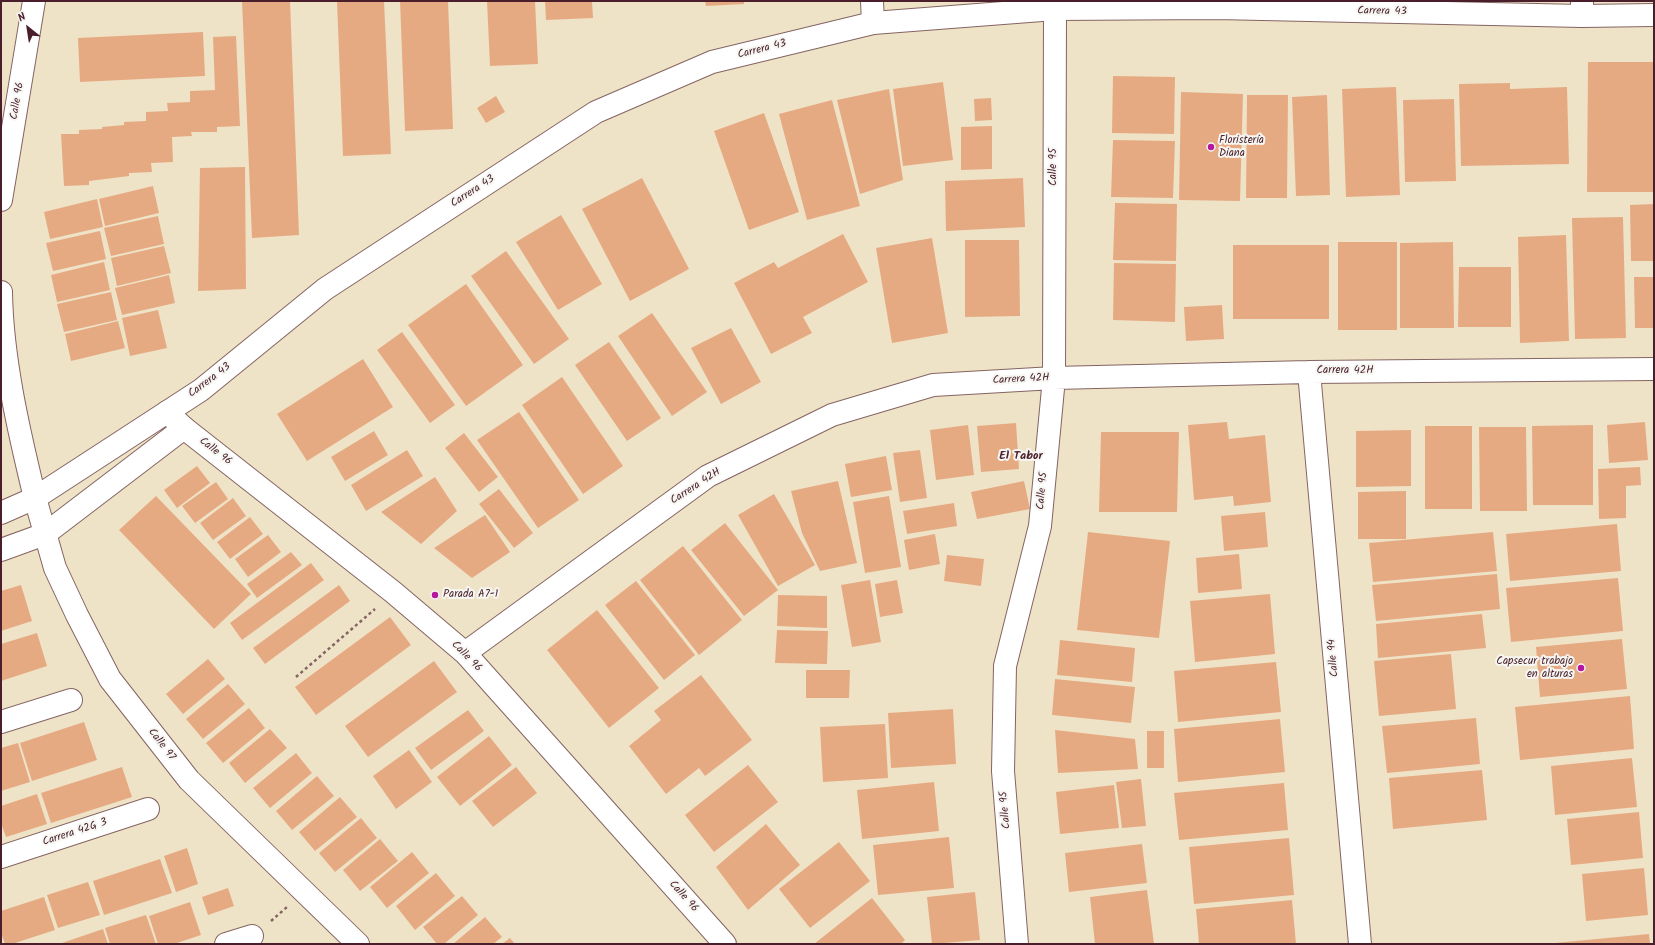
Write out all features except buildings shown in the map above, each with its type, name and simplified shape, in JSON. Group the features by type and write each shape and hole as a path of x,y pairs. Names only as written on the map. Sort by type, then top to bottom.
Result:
{"street":[{"name":"Calle 96","path":"1,200 34,1"},
{"path":"872,1 873,23"},
{"name":"Carrera 43","path":"1,513 36,498 201,390 325,289 596,112 712,62 873,23 1055,9 1217,4 1582,8 1654,15"},
{"name":"Calle 95","path":"1017,944 1003,771 1005,666 1040,526 1054,378 1055,9"},
{"path":"1,292 2,319 18,422 36,498"},
{"name":"Carrera 42H","path":"465,653 708,476 832,415 933,385 1054,378 1309,372 1654,369"},
{"name":"Calle 94","path":"1309,372 1360,944"},
{"name":"Calle 96","path":"167,412 184,428 393,592 465,653 725,944"},
{"path":"1,550 46,534 184,428"},
{"name":"Calle 97","path":"36,498 55,568 77,616 110,679 189,780 358,944"},
{"path":"1,722 71,700"},
{"name":"Carrera 42G 3","path":"1,857 148,809"},
{"path":"226,944 252,936"}],"path":[{"path":"296,677 393,592"},
{"path":"252,936 306,892"}],"place":[{"name":"Floristería Diana","path":"1211,147"},
{"name":"Parada A7-1","path":"435,595"},
{"name":"Capsecur trabajo en alturas","path":"1581,668"}],"district":[{"name":"El Tabor","path":"1021,457"}]}
